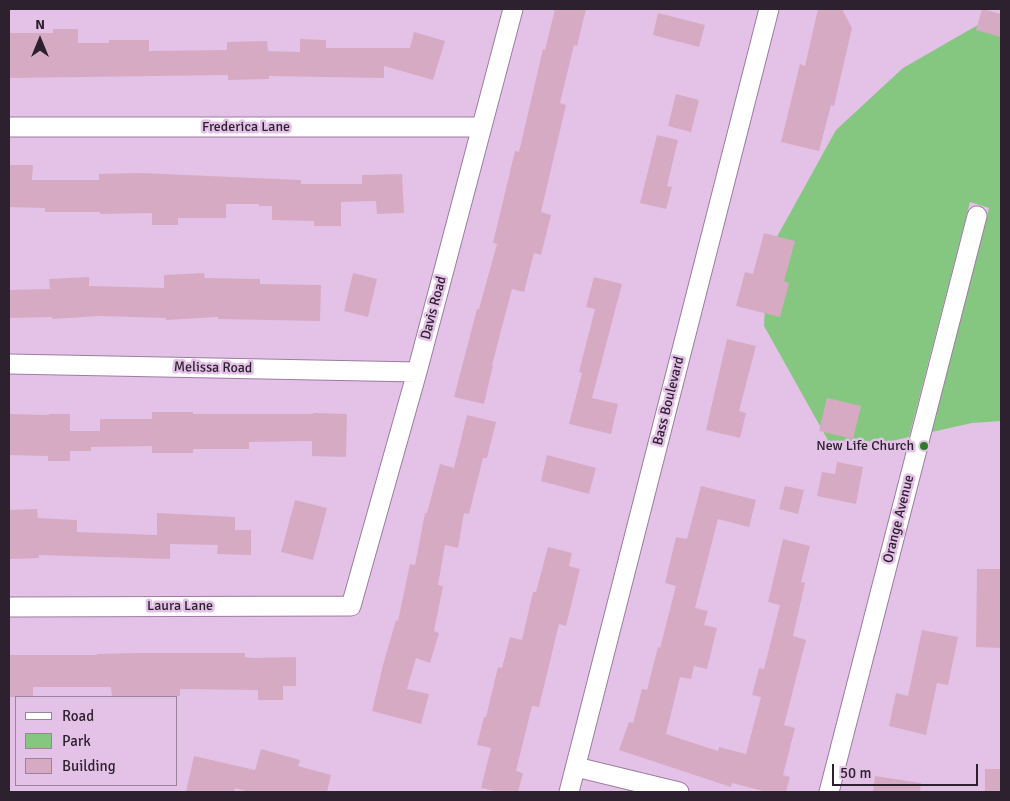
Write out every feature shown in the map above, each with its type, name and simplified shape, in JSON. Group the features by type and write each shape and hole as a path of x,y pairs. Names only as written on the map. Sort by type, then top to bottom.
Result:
{"street":[{"name":"Davis Road","path":"351,606 417,372 512,9"},
{"name":"Bass Boulevard","path":"569,792 769,9"},
{"name":"Frederica Lane","path":"9,127 482,127"},
{"name":"Orange Avenue","path":"829,792 977,216"},
{"name":"Melissa Road","path":"9,364 417,372"},
{"name":"Laura Lane","path":"9,607 351,606"},
{"path":"576,766 678,792"}],"green space":[{"path":"983,22 1001,27 1001,421 972,423 932,432 989,208 970,202 909,437 892,441 829,442 764,326 768,253 836,130 903,68"}],"building":[{"path":"555,9 586,9 577,46 574,45 560,103 566,105 541,212 551,215 541,255 534,253 524,292 512,289 484,404 454,397 477,309 479,309 497,244 493,243 515,151 519,152 543,49 545,50"},
{"path":"818,9 842,9 852,28 834,106 831,105 819,151 781,142 800,64 805,66"},
{"path":"982,9 1001,14 1001,37 976,30"},
{"path":"658,13 705,25 699,47 653,35"},
{"path":"53,29 78,29 78,43 109,43 109,40 149,40 149,51 227,50 227,42 267,41 268,51 300,52 300,39 326,40 326,48 410,48 414,32 445,41 433,80 384,66 384,78 269,76 269,79 228,80 228,75 9,78 9,33 53,33"},
{"path":"676,94 699,100 691,132 668,126"},
{"path":"657,135 678,140 667,186 672,187 666,209 640,203"},
{"path":"9,165 33,165 32,180 99,180 99,174 140,173 301,180 301,184 362,184 362,175 402,174 404,213 377,214 376,201 341,202 341,226 314,226 314,221 272,220 272,206 259,206 259,204 226,204 226,218 178,218 178,225 152,225 152,213 45,212 45,208 9,207"},
{"path":"764,233 795,241 784,281 789,283 780,317 736,306 745,272 753,274"},
{"path":"204,273 205,278 260,279 260,284 321,285 320,321 218,319 218,317 166,320 166,318 100,316 52,319 52,317 9,318 9,290 50,289 49,279 89,277 89,286 164,288 164,275"},
{"path":"353,273 377,279 368,317 344,311"},
{"path":"594,277 622,284 592,398 618,404 611,434 569,424 582,373 579,372 595,309 586,307"},
{"path":"727,339 756,346 739,411 746,413 740,438 706,430"},
{"path":"827,398 861,406 853,439 819,431"},
{"path":"152,412 193,412 193,414 347,414 346,457 312,456 312,441 249,442 249,449 193,449 193,453 152,453 152,446 91,447 91,451 70,451 70,461 48,461 48,456 9,455 9,414 70,414 70,431 100,431 100,419 152,419"},
{"path":"467,415 496,422 487,458 483,458 469,514 464,513 458,548 445,545 438,585 443,586 434,631 439,633 430,663 416,658 407,689 429,694 421,724 372,711 396,620 398,621 410,564 415,565 425,513 427,513 440,464 454,468"},
{"path":"547,455 596,468 589,494 541,481"},
{"path":"837,462 863,467 856,504 817,496 822,472 835,474"},
{"path":"701,486 756,500 749,527 718,519 695,608 708,611 704,625 717,628 707,669 694,666 691,679 680,677 666,734 718,751 719,747 746,754 761,697 752,695 759,668 764,669 780,605 768,602 783,539 810,546 801,582 805,583 793,636 806,640 784,725 795,728 783,775 790,777 786,792 767,792 732,783 731,787 619,750 629,722 633,723 642,689 647,690 676,586 665,583 676,537 687,539"},
{"path":"785,486 804,490 798,514 779,509"},
{"path":"295,500 327,508 313,560 281,552"},
{"path":"37,509 38,518 77,520 77,532 157,535 157,513 235,517 235,530 251,530 251,555 217,554 218,545 170,544 170,559 39,555 39,558 10,559 9,510"},
{"path":"548,547 572,553 569,566 580,569 566,626 559,624 539,707 532,706 516,771 523,773 518,792 500,792 481,788 491,748 477,745 484,717 486,717 498,667 502,668 510,637 522,640 533,592 536,592"},
{"path":"977,569 1001,569 1001,648 976,647"},
{"path":"922,630 958,637 948,685 937,683 926,735 889,726 896,693 908,696"},
{"path":"245,653 245,657 253,658 296,657 296,686 283,686 283,700 258,700 258,690 180,689 180,696 112,696 111,687 33,687 33,696 9,697 9,655"},
{"path":"261,749 300,760 298,766 331,775 327,792 250,792 235,788 234,792 186,792 194,756 255,770"},
{"path":"985,769 1001,769 1001,792 985,792"},
{"path":"875,776 921,783 920,792 873,792"}],"place":[{"name":"New Life Church","path":"924,446"}]}
